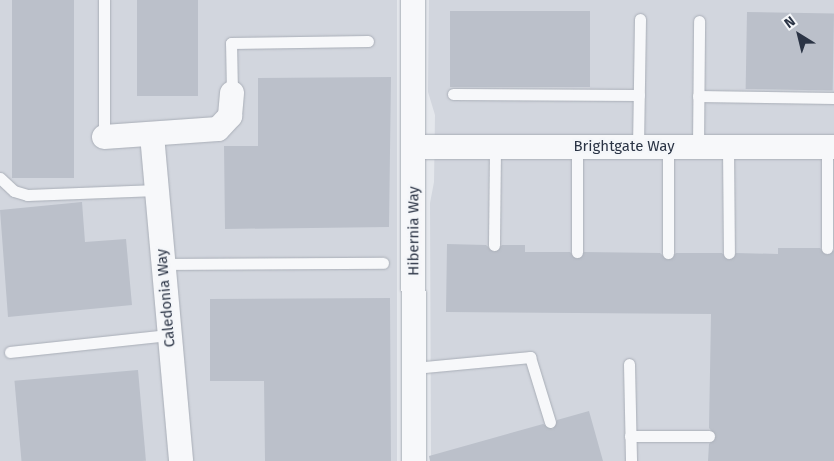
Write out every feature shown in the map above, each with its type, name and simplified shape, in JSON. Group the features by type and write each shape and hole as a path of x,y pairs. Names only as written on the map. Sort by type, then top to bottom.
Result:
{"street":[{"name":"Hibernia Way","path":"413,0 414,461"},
{"path":"104,137 152,136 218,129 230,116 232,93"},
{"name":"Caledonia Way","path":"152,136 181,461"},
{"name":"Brightgate Way","path":"414,147 830,147"}],"lane":[{"path":"104,0 104,137"},
{"path":"638,147 640,19"},
{"path":"698,147 699,21"},
{"path":"232,93 231,43 368,41"},
{"path":"453,94 639,95"},
{"path":"698,96 834,98"},
{"path":"494,245 495,147"},
{"path":"577,147 577,252"},
{"path":"668,147 668,253"},
{"path":"728,147 729,253"},
{"path":"827,248 830,147"},
{"path":"0,178 14,191 27,195 157,190"},
{"path":"163,264 383,263"},
{"path":"10,352 170,335"},
{"path":"414,368 530,357 550,422"},
{"path":"629,364 631,461"},
{"path":"630,436 709,436"}],"shaded area":[{"path":"0,0 397,0 397,461 0,461"},
{"path":"429,0 834,0 834,461 431,461 430,203 434,182 435,115 428,92"}],"building":[{"path":"12,0 74,0 74,178 12,178"},
{"path":"137,0 198,0 198,96 137,96"},
{"path":"450,11 590,11 590,87 450,87"},
{"path":"747,12 834,14 833,91 746,89"},
{"path":"391,77 389,227 225,229 224,146 258,146 258,78"},
{"path":"82,202 85,242 126,239 132,305 8,317 0,210"},
{"path":"447,244 486,245 494,252 502,245 525,245 525,252 570,252 577,259 584,252 660,253 668,260 676,253 722,253 729,260 736,253 778,254 778,248 820,248 827,255 834,250 834,461 708,461 709,444 716,436 709,428 711,314 446,312"},
{"path":"390,298 391,461 265,461 264,381 210,381 210,299"},
{"path":"138,370 146,461 21,461 14,381"},
{"path":"589,411 603,461 430,461 429,456 543,424 553,429 557,420"}]}
